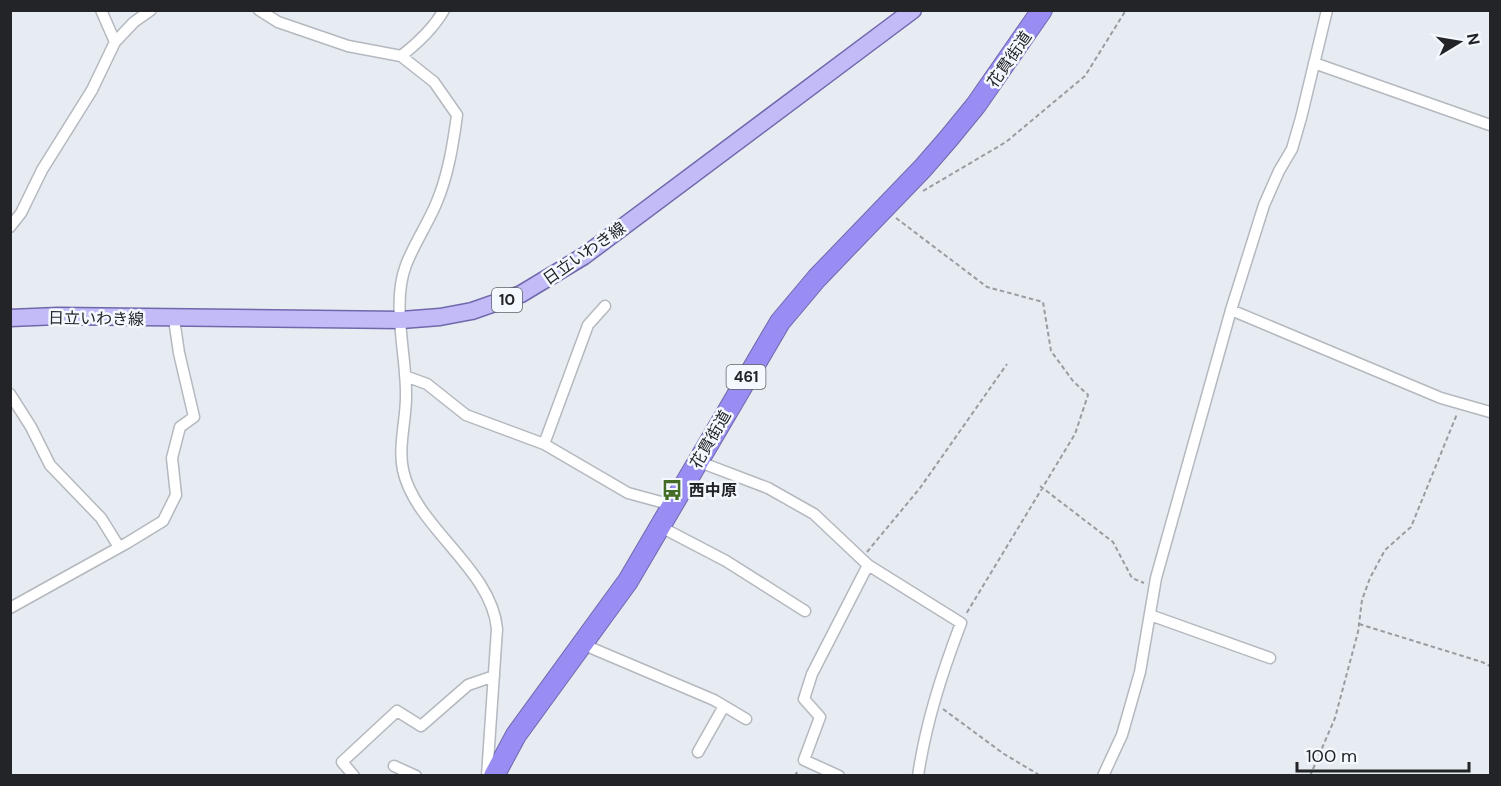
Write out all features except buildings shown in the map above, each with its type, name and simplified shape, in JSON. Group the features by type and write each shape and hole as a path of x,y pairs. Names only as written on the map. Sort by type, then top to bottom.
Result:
{"highway":[{"name":"花貫街道","path":"494,776 516,735 628,581 780,322 817,278 923,168 976,105 1042,10"}],"main road":[{"name":"日立いわき線","path":"10,318 58,316 401,320 472,311 521,294 559,273 913,10"}],"street":[{"path":"101,10 115,42"},
{"path":"10,227 21,213 42,170 92,90 115,42 134,22 151,10"},
{"path":"259,10 278,22 348,46 401,56 434,82 457,115 453,147 437,202 406,265 401,281 406,398 401,462 407,483 417,503 469,569 491,603 496,616 487,776"},
{"path":"401,56 419,42 437,23 444,10"},
{"path":"1103,776 1122,735 1140,672 1154,588 1231,310 1264,205 1292,149 1327,10"},
{"path":"1314,63 1491,125"},
{"path":"544,444 588,325 605,306"},
{"path":"1231,310 1411,386 1491,412"},
{"path":"10,608 164,521 176,495 172,458 180,427 195,417 174,319"},
{"path":"405,376 427,384 466,415 544,444 628,493 672,505"},
{"path":"10,394 32,427 50,465 101,518 119,547"},
{"path":"697,461 768,488 814,514 865,562 961,623 943,671 924,734 918,776"},
{"path":"659,526 726,561 805,611"},
{"path":"839,776 804,760 820,717 804,699 812,674 865,562"},
{"path":"1150,615 1270,658"},
{"path":"582,644 714,700 746,719"},
{"path":"354,776 342,762 397,711 421,726 468,685 494,676"},
{"path":"698,752 724,706"},
{"path":"394,766 416,776"}],"path":[{"path":"915,195 1006,142 1085,76 1126,10"},
{"path":"884,209 987,287 1043,302 1051,351 1073,381 1088,395 1075,434 961,623"},
{"path":"865,562 1007,364"},
{"path":"1311,776 1335,718 1359,624 1362,600 1370,578 1385,550 1411,527 1461,404"},
{"path":"1040,486 1113,542 1132,578 1154,588"},
{"path":"1359,624 1491,666"},
{"path":"934,702 1004,754 1041,776"}],"place":[{"name":"西中原","path":"672,490"}]}
